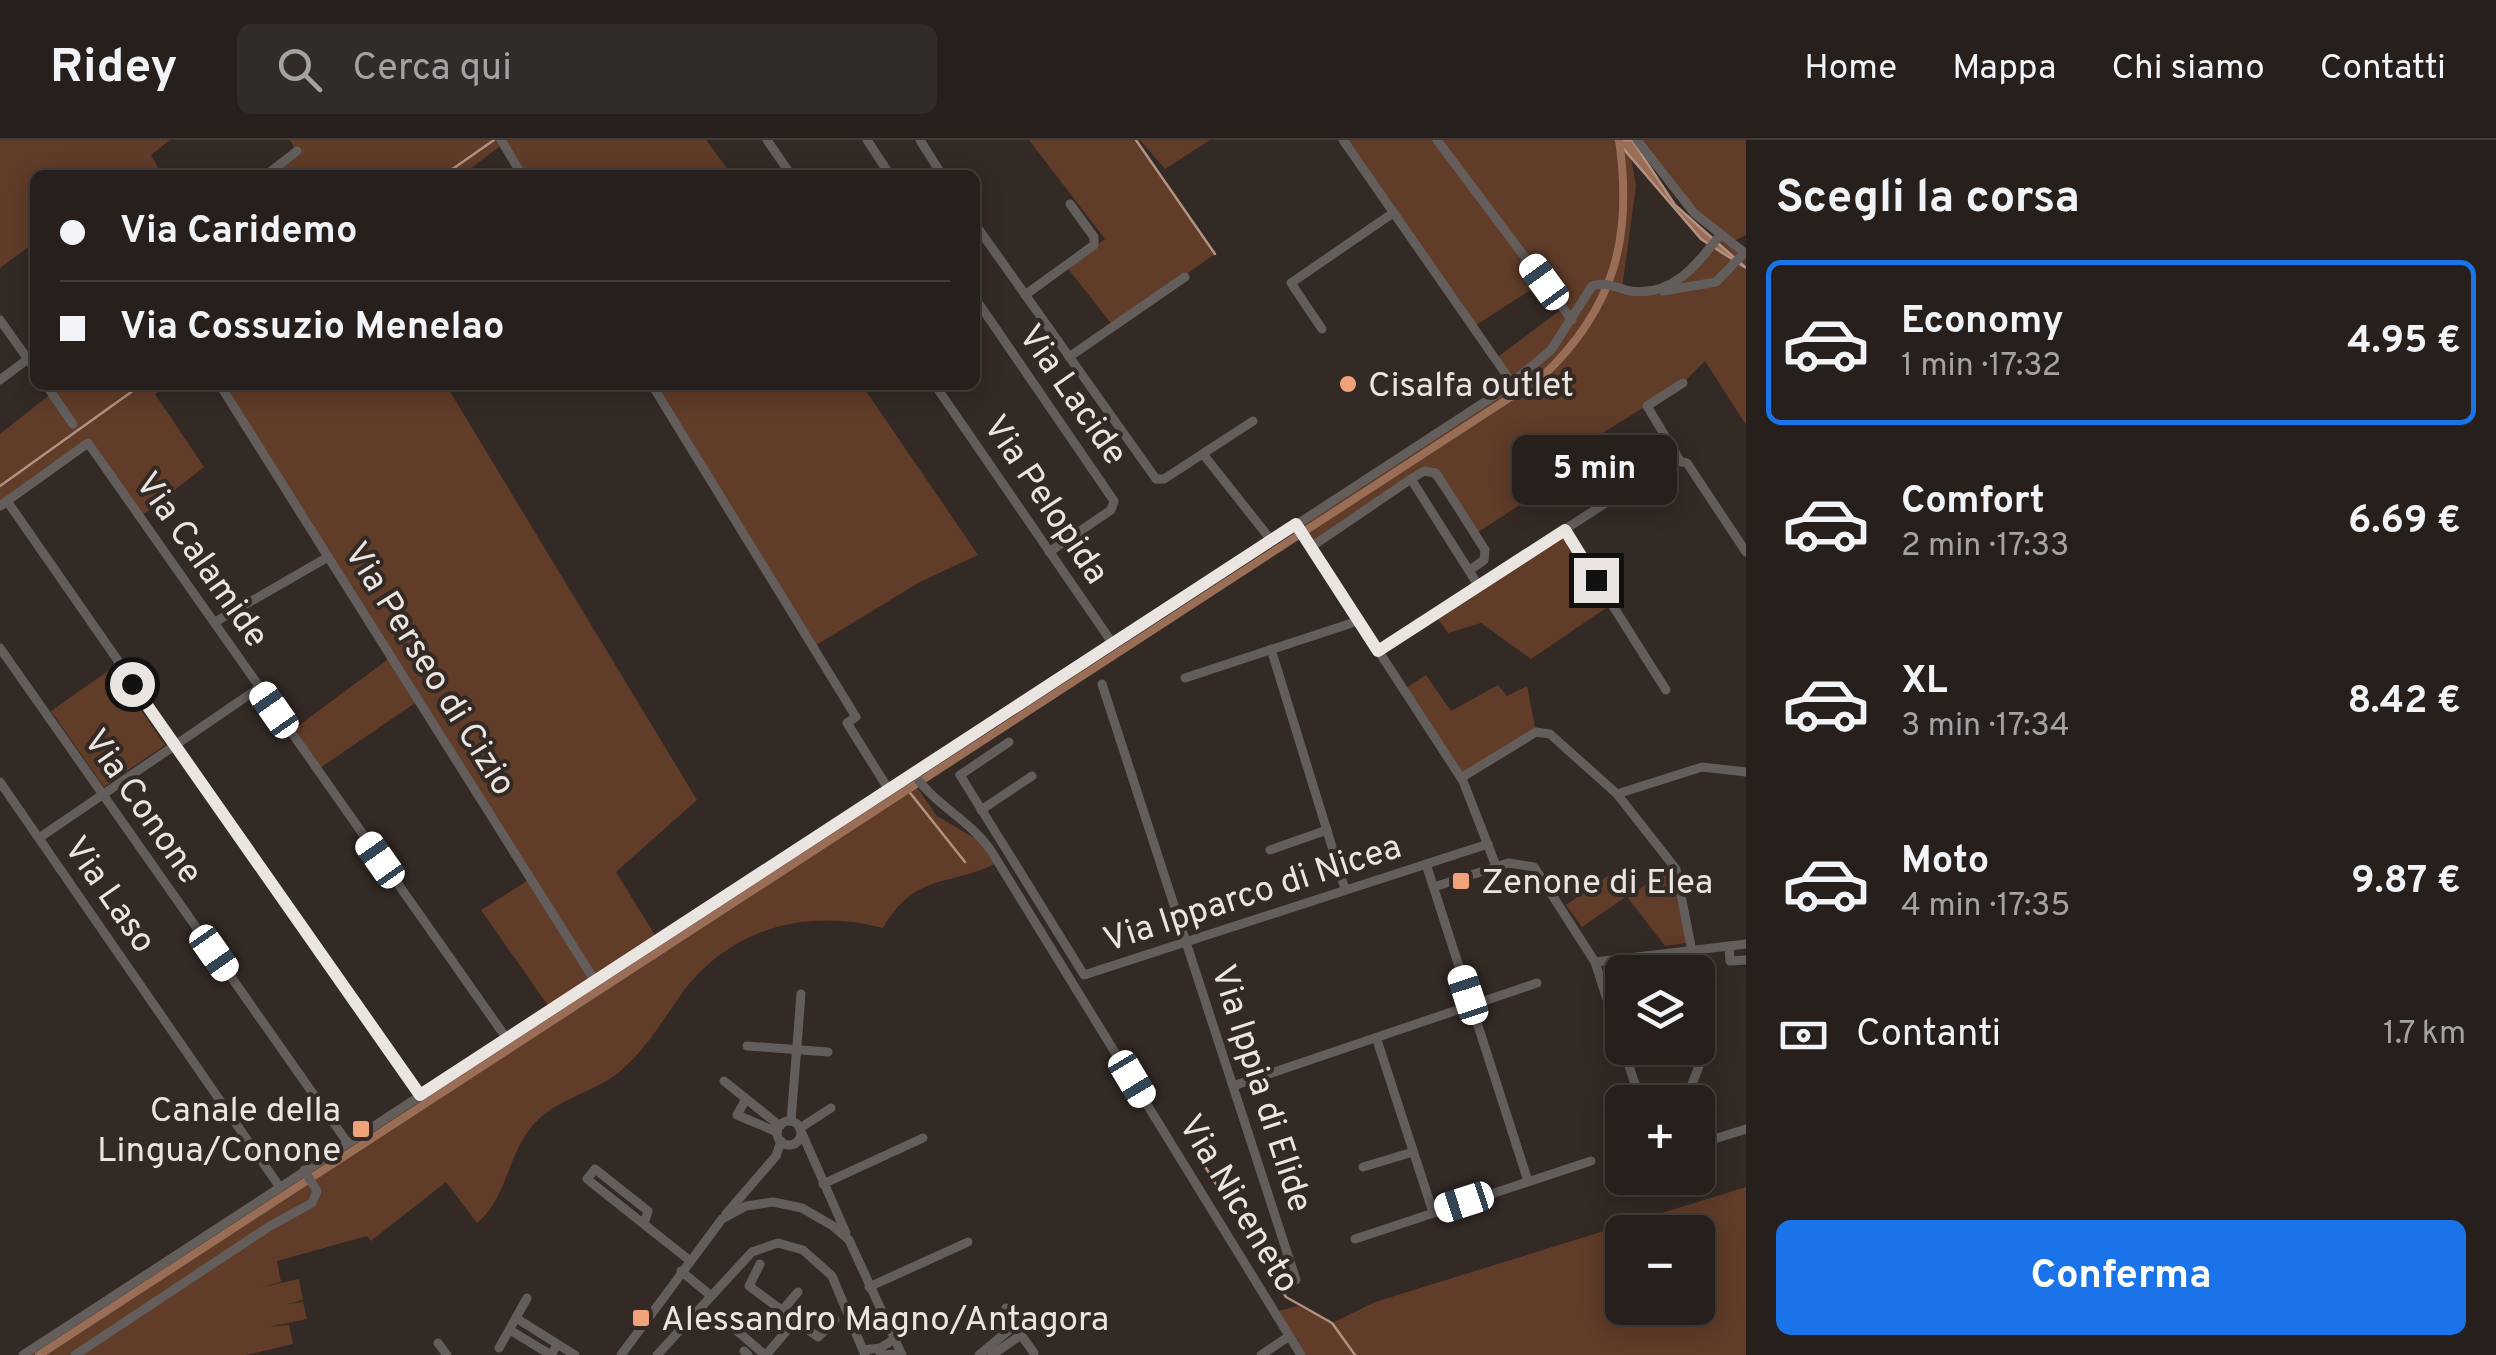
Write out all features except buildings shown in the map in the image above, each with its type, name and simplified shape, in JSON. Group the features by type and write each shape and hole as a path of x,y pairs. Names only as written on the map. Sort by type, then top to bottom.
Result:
{"street":[{"path":"766,140 787,170"},
{"path":"866,140 887,170"},
{"path":"1343,140 1512,384"},
{"path":"1438,140 1572,320"},
{"path":"22,1355 889,790 916,777 1512,384 1551,350 1588,290 1597,284 1650,292 1720,280 1744,254 1684,202 1638,140"},
{"path":"923,141 939,170"},
{"path":"502,142 519,170"},
{"path":"272,170 297,151"},
{"path":"1025,295 1094,245 1094,237 1070,204"},
{"path":"1322,329 1291,283 1393,213"},
{"path":"980,231 1154,477 1164,480 1252,421"},
{"path":"1650,292 1689,272 1719,236"},
{"path":"1689,272 1695,287"},
{"path":"1069,356 1185,277"},
{"name":"Via Lacide","path":"980,305 1114,501 1111,510 1050,552"},
{"path":"0,320 30,362"},
{"path":"0,380 28,359"},
{"path":"1679,459 1647,406 1683,383"},
{"path":"49,390 73,424"},
{"name":"Via Perseo di Cizio","path":"223,390 594,981"},
{"path":"655,390 856,717 847,723 889,790"},
{"name":"Via Pelopida","path":"938,390 1113,644"},
{"name":"Via Calamide","path":"4,503 88,443 507,1039"},
{"path":"1202,454 1271,540"},
{"path":"1378,651 1662,464 1679,459 1688,462 1746,552"},
{"path":"1308,543 1428,470 1438,475 1485,551 1484,560 1470,570"},
{"path":"1411,479 1478,585"},
{"path":"4,503 420,1095"},
{"path":"1297,526 1462,778 1496,866"},
{"path":"1565,530 1666,690"},
{"path":"215,622 328,557"},
{"path":"1186,678 1358,620"},
{"name":"Via Conone","path":"0,648 346,1142"},
{"path":"1271,649 1345,889"},
{"name":"Via Ippia di Elide","path":"1102,684 1236,1085 1296,1280"},
{"path":"39,838 259,688"},
{"path":"1462,778 1543,731 1617,794 1678,872 1693,955"},
{"name":"Via Ipparco di Nicea","path":"1009,742 960,775 1084,975 1488,844"},
{"path":"1617,794 1697,768 1746,772"},
{"path":"981,810 1032,776"},
{"name":"Via Niceneto","path":"916,777 924,789 984,840 1074,980 1301,1355"},
{"name":"Via Laso","path":"0,782 279,1186"},
{"path":"1270,850 1327,830"},
{"path":"1434,886 1496,866 1520,862 1536,869 1595,962 1605,992"},
{"path":"1426,864 1528,1181"},
{"path":"1595,962 1746,944"},
{"path":"1728,946 1730,961 1746,960"},
{"path":"1074,980 1084,975"},
{"path":"1236,1085 1536,984"},
{"path":"746,1099 737,1115 796,1142 796,1050 801,994"},
{"path":"1377,1040 1432,1212"},
{"path":"746,1046 828,1052"},
{"path":"724,1080 779,1133"},
{"path":"779,1133 832,1108"},
{"path":"798,1127 902,1354 880,1355"},
{"path":"1715,1139 1746,1130"},
{"path":"621,1355 689,1260 776,1156 779,1133"},
{"path":"823,1184 924,1138"},
{"path":"1363,1168 1413,1152"},
{"path":"1355,1239 1590,1161"},
{"path":"644,1224 648,1210 595,1168 587,1179 689,1260"},
{"path":"75,1355 270,1226 312,1203 318,1195 306,1172"},
{"path":"722,1219 752,1204 787,1204 817,1216 849,1240"},
{"path":"869,1287 968,1242"},
{"path":"657,1355 758,1247 793,1245 812,1256 834,1279 864,1352 895,1340"},
{"path":"760,1264 749,1286 794,1322 818,1337 835,1320"},
{"path":"680,1272 710,1295"},
{"path":"782,1312 798,1292"},
{"path":"499,1348 527,1298"},
{"path":"1006,1308 1034,1352"},
{"path":"516,1318 575,1355"},
{"path":"728,1323 746,1351 765,1355 794,1322"},
{"path":"980,1355 1015,1325"},
{"path":"510,1330 551,1355 558,1344"},
{"path":"992,1355 1021,1334"},
{"path":"1261,1355 1288,1336"},
{"path":"438,1343 447,1355"}],"shaded area":[{"path":"0,140 170,140 151,155 159,170 30,170 30,246 0,268"},
{"path":"290,140 706,140 728,170 519,170 503,144 469,170 273,170 296,152"},
{"path":"1029,140 1136,140 1215,254 1113,326 1066,266 1105,239"},
{"path":"1140,140 1210,140 1165,169"},
{"path":"1343,140 1628,140 1636,186 1622,289 1671,284 1718,238 1746,254 1746,425 1705,361 1683,383 1527,480 1534,496 1475,534 1426,470 1311,547 1296,524 1512,384 1495,359 1563,308 1543,282 1473,327"},
{"path":"1616,140 1632,140 1675,205 1746,268 1701,239"},
{"path":"1637,140 1746,140 1746,235 1731,243 1704,223"},
{"path":"56,390 160,390 155,394 204,467 140,517 88,443 0,506 0,434"},
{"path":"223,390 449,390 697,800 616,872 658,940 551,1010 481,910 530,879 418,701 317,770 290,732 391,657"},
{"path":"655,390 865,390 978,555 920,582 813,647"},
{"path":"1565,530 1612,604 1531,659 1481,623 1448,633 1434,614"},
{"path":"112,668 165,745 104,787 51,711"},
{"path":"1426,675 1451,711 1498,685 1507,696 1527,686 1536,732 1461,778 1403,690"},
{"path":"907,783 914,783 937,816 983,843 995,864 920,890 895,910 883,928 854,922 798,923 745,939 721,954 699,973 627,1065 608,1080 553,1108 533,1125 495,1202 477,1223 446,1182 371,1241 367,1236 277,1261 281,1282 259,1288 299,1279 303,1300 288,1304 303,1302 307,1319 269,1327 289,1325 293,1344 246,1355 30,1355"},
{"path":"1670,866 1687,943 1665,946 1628,898"},
{"path":"1609,875 1624,898 1582,927 1566,905"},
{"path":"1746,1187 1746,1355 1301,1355 1274,1312 1298,1306 1332,1323 1375,1302 1605,1231 1605,1325 1715,1325 1715,1215 1656,1215"}],"waterway":[{"path":"451,170 494,140"},
{"path":"1136,140 1215,254"},
{"path":"39,1355 1543,376 1587,324 1613,268 1623,208 1619,140"},
{"path":"0,486 134,390"},
{"path":"907,789 965,862"},
{"path":"1196,1152 1286,1297 1332,1323 1355,1355"}],"place":[{"name":"Cisalfa outlet","path":"1348,384"},
{"name":"Zenone di Elea","path":"1461,881"},
{"name":"Canale della Lingua/Conone","path":"361,1129"},
{"name":"Alessandro Magno/Antagora","path":"641,1318"}],"route":[{"path":"132,684 420,1095 1296,524 1378,651 1565,530 1596,580"}]}
